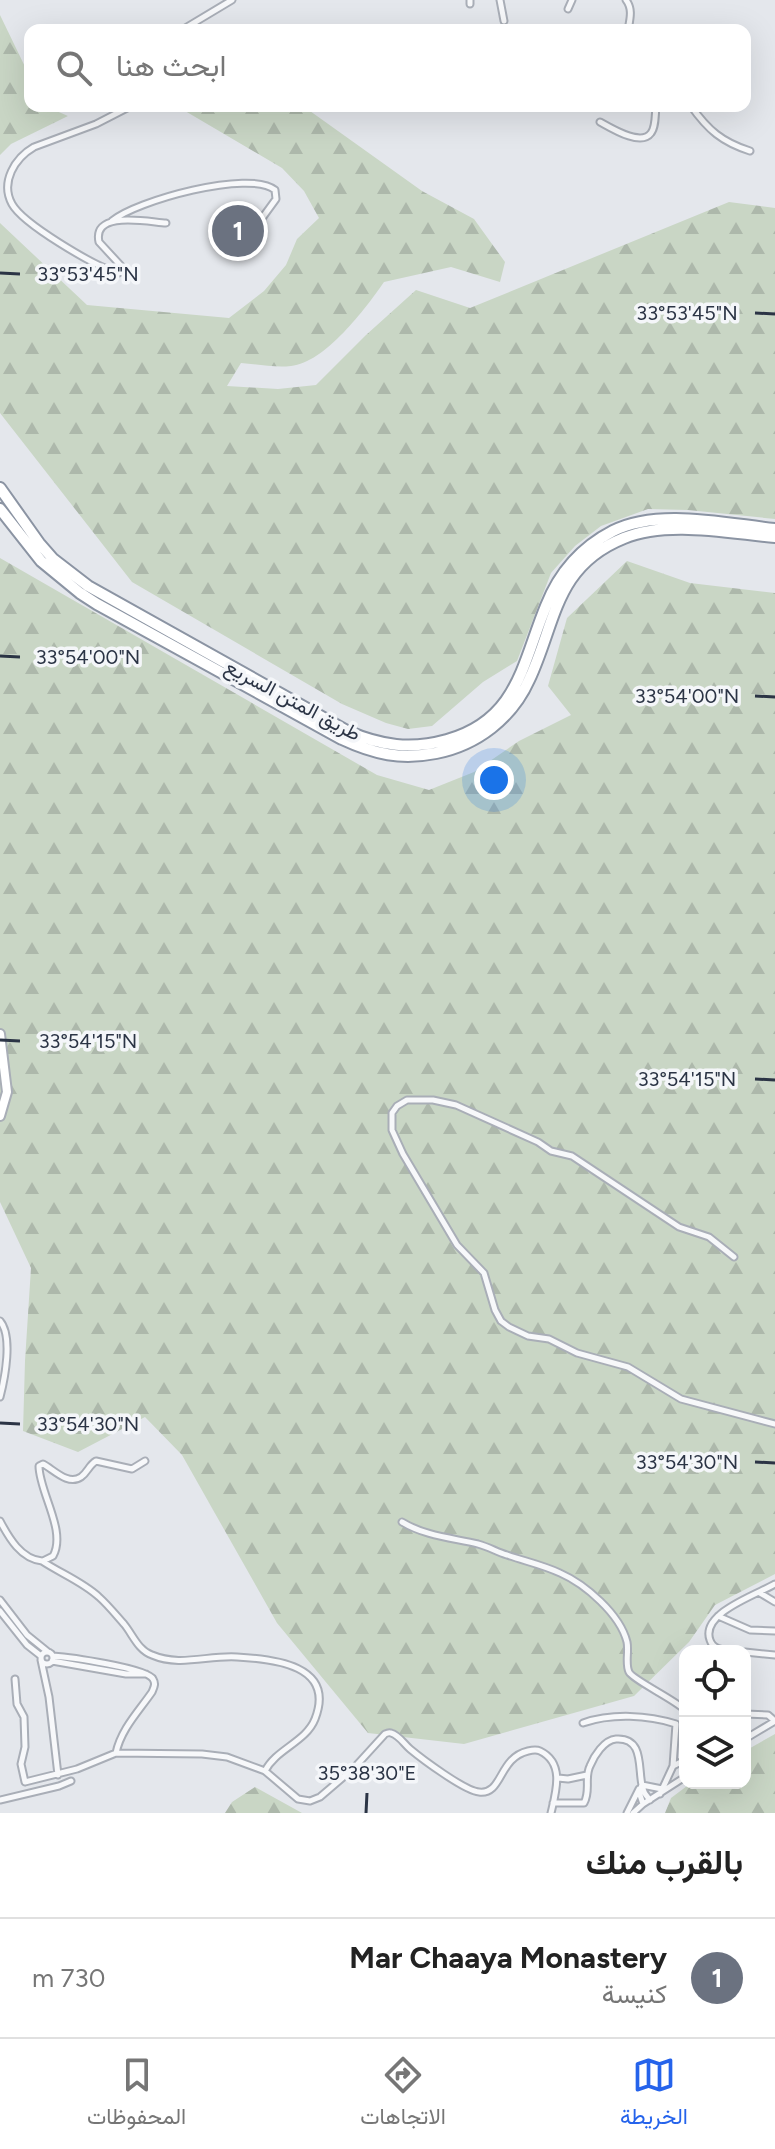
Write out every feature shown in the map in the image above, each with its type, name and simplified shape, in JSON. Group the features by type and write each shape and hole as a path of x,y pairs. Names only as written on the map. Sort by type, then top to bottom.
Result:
{"highway":[{"name":"طريق المتن السريع","path":"0,488 53,559 88,586 347,731 398,747 434,744 453,738 491,716 512,693 521,677 545,606 566,569 578,555 613,531 661,519 775,529"},
{"name":"طريق المتن السريع","path":"0,509 41,561 104,608 342,739 365,750 401,757 459,747 489,730 509,712 530,678 551,616 565,587 577,571 605,547 647,530 668,528 775,537"}],"main road":[{"path":"0,1034 7,1085 0,1116"}],"street":[{"path":"192,24 232,0"},
{"path":"500,0 504,21"},
{"path":"568,9 572,0"},
{"path":"626,0 631,12 629,24"},
{"path":"119,112 29,150 18,159 10,173 9,197 22,216 67,246 119,273 123,268 103,247 98,236 103,225 126,211 194,190 223,184 268,185 275,190 276,199 252,232"},
{"path":"600,122 628,136 645,138 653,130 655,112"},
{"path":"696,112 719,137 750,151"},
{"path":"111,221 166,223"},
{"path":"734,1257 709,1237 679,1227 572,1156 551,1151 538,1142 456,1105 433,1100 407,1100 392,1113 392,1130 403,1154 457,1245 484,1273 501,1321 528,1336 549,1339 577,1353 628,1367 681,1399 775,1424"},
{"path":"0,1321 6,1330 0,1397"},
{"path":"0,1521 23,1554 42,1561 53,1556 57,1545 39,1466 43,1464 73,1479 84,1475 90,1464 96,1461 132,1469 145,1461"},
{"path":"402,1522 427,1533 487,1547 559,1572 577,1583 607,1608 620,1625 628,1645 631,1675 679,1705"},
{"path":"42,1561 95,1593 125,1626 139,1647 153,1656 177,1661 235,1656 305,1670 314,1681 318,1694 317,1716 309,1730 269,1762 265,1771"},
{"path":"714,1645 710,1640 710,1629 718,1616 735,1603 775,1584"},
{"path":"760,1593 775,1602"},
{"path":"0,1600 50,1658"},
{"path":"0,1611 44,1664 50,1658"},
{"path":"718,1616 750,1630 775,1631"},
{"path":"751,1653 775,1655"},
{"path":"41,1658 151,1676 155,1685 152,1692 128,1725 116,1753"},
{"path":"41,1658 58,1775"},
{"path":"45,1677 50,1658"},
{"path":"15,1679 17,1704 24,1717 23,1781 58,1775 116,1753 202,1754 227,1757 265,1771 298,1799 310,1801 320,1797 389,1733 474,1791 490,1791 496,1786 504,1768 517,1755 529,1750 542,1753 554,1766 558,1778 551,1813"},
{"path":"751,1714 768,1715 775,1721 751,1735"},
{"path":"583,1723 598,1717 615,1716 675,1723 678,1728 673,1766 661,1791"},
{"path":"553,1803 584,1803 588,1795 587,1775 596,1754 611,1741 619,1739 631,1743 639,1758 643,1804"},
{"path":"673,1766 679,1763"},
{"path":"558,1778 587,1775"},
{"path":"630,1813 679,1780"},
{"path":"0,1800 71,1781"},
{"path":"640,1786 661,1791"},
{"path":"640,1786 650,1800"},
{"path":"630,1813 640,1786"}],"green space":[{"path":"0,15 24,65 24,112 59,112 68,116 11,144 0,155"},
{"path":"187,112 311,112 422,191 474,219 505,262 500,282 451,267 384,282 344,333 317,355 291,366 241,363 227,386 278,389 316,385 416,290 470,308 729,202 775,208 775,519 648,509 601,526 575,546 551,573 517,661 483,682 432,726 408,729 342,704 132,582 0,413 0,223 87,305 229,318 264,291 286,265 297,239 319,218 304,191 282,168"},
{"path":"0,558 377,775 429,790 474,772 519,741 571,715 548,686 567,618 627,561 690,583 775,593 775,1574 715,1605 689,1642 679,1645 679,1652 634,1696 464,1744 368,1733 277,1623 182,1455 145,1417 78,1452 23,1431 31,1268 0,1202"},
{"path":"775,1734 775,1813 665,1813 671,1798 683,1789 751,1789 751,1748"},
{"path":"255,1787 302,1813 225,1813 232,1802"}],"place":[{"name":"Mar Chaaya Monastery","path":"238,231"}]}
